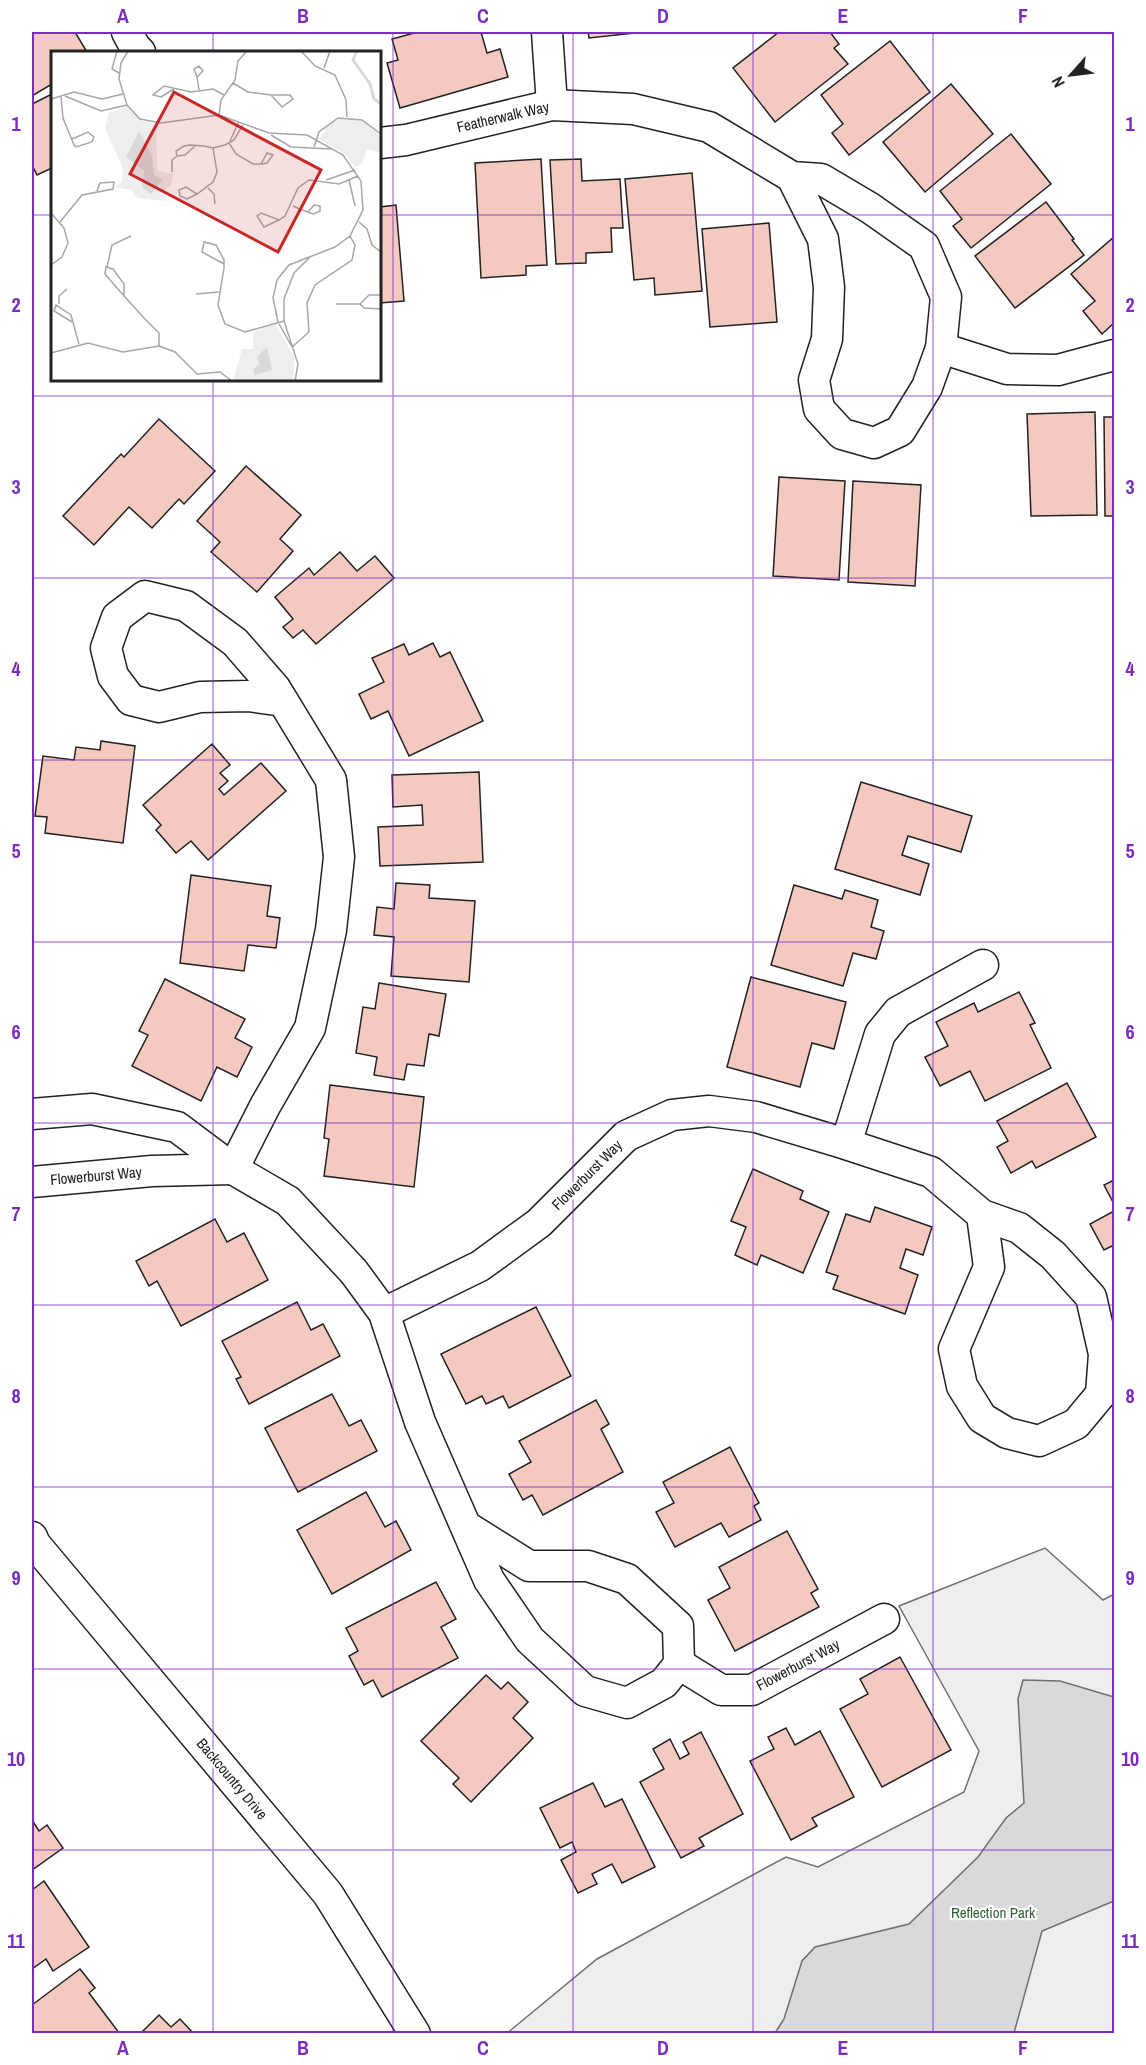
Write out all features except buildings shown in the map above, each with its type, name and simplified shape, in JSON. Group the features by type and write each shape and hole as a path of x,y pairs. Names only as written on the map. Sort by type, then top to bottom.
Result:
{"street":[{"path":"127,32 139,51"},
{"path":"547,32 552,105"},
{"name":"Featherwalk Way","path":"381,143 406,140 552,105 633,109 709,127 792,177 821,179 870,208 924,246 946,297 941,348 927,387 900,431 874,443 842,434 819,409 814,380 827,339 830,287 823,239 792,177"},
{"path":"941,348 1007,369 1058,370 1114,355"},
{"path":"233,1169 265,1106 310,1028 332,920 339,857 331,780 283,701 275,688 235,642 186,606 144,596 117,617 106,648 113,676 131,700 159,707 200,697 249,696 283,701"},
{"path":"846,1144 880,1034 898,1012 982,965"},
{"path":"32,1114 92,1108 177,1126 233,1169 288,1202 354,1272 384,1313 420,1422 489,1580 530,1640 585,1691 627,1703 664,1683 679,1664 678,1626 627,1579 588,1566 529,1566 467,1527"},
{"name":"Flowerburst Way","path":"384,1313 480,1266 539,1223 626,1136 672,1115 709,1111 756,1117 931,1172 982,1215 1019,1228 1053,1255 1091,1297 1104,1354 1101,1394 1076,1424 1039,1441 1007,1433 982,1418 962,1386 954,1349 989,1267 982,1215"},
{"name":"Flowerburst Way","path":"32,1182 152,1171 233,1169"},
{"name":"Backcountry Drive","path":"32,1537 51,1563 328,1894 415,2034"},
{"name":"Flowerburst Way","path":"679,1664 721,1690 752,1690 885,1619"}],"green space":[{"name":"Reflection Park","path":"1045,1548 1103,1600 1114,1594 1114,2033 506,2034 597,1959 786,1857 818,1867 964,1792 979,1751 899,1606"}],"shaded area":[{"path":"1023,1680 1060,1681 1114,1697 1114,1901 1042,1931 1014,2033 775,2033 784,2019 802,1961 815,1947 909,1924 978,1857 1006,1818 1024,1803 1018,1699"}]}
